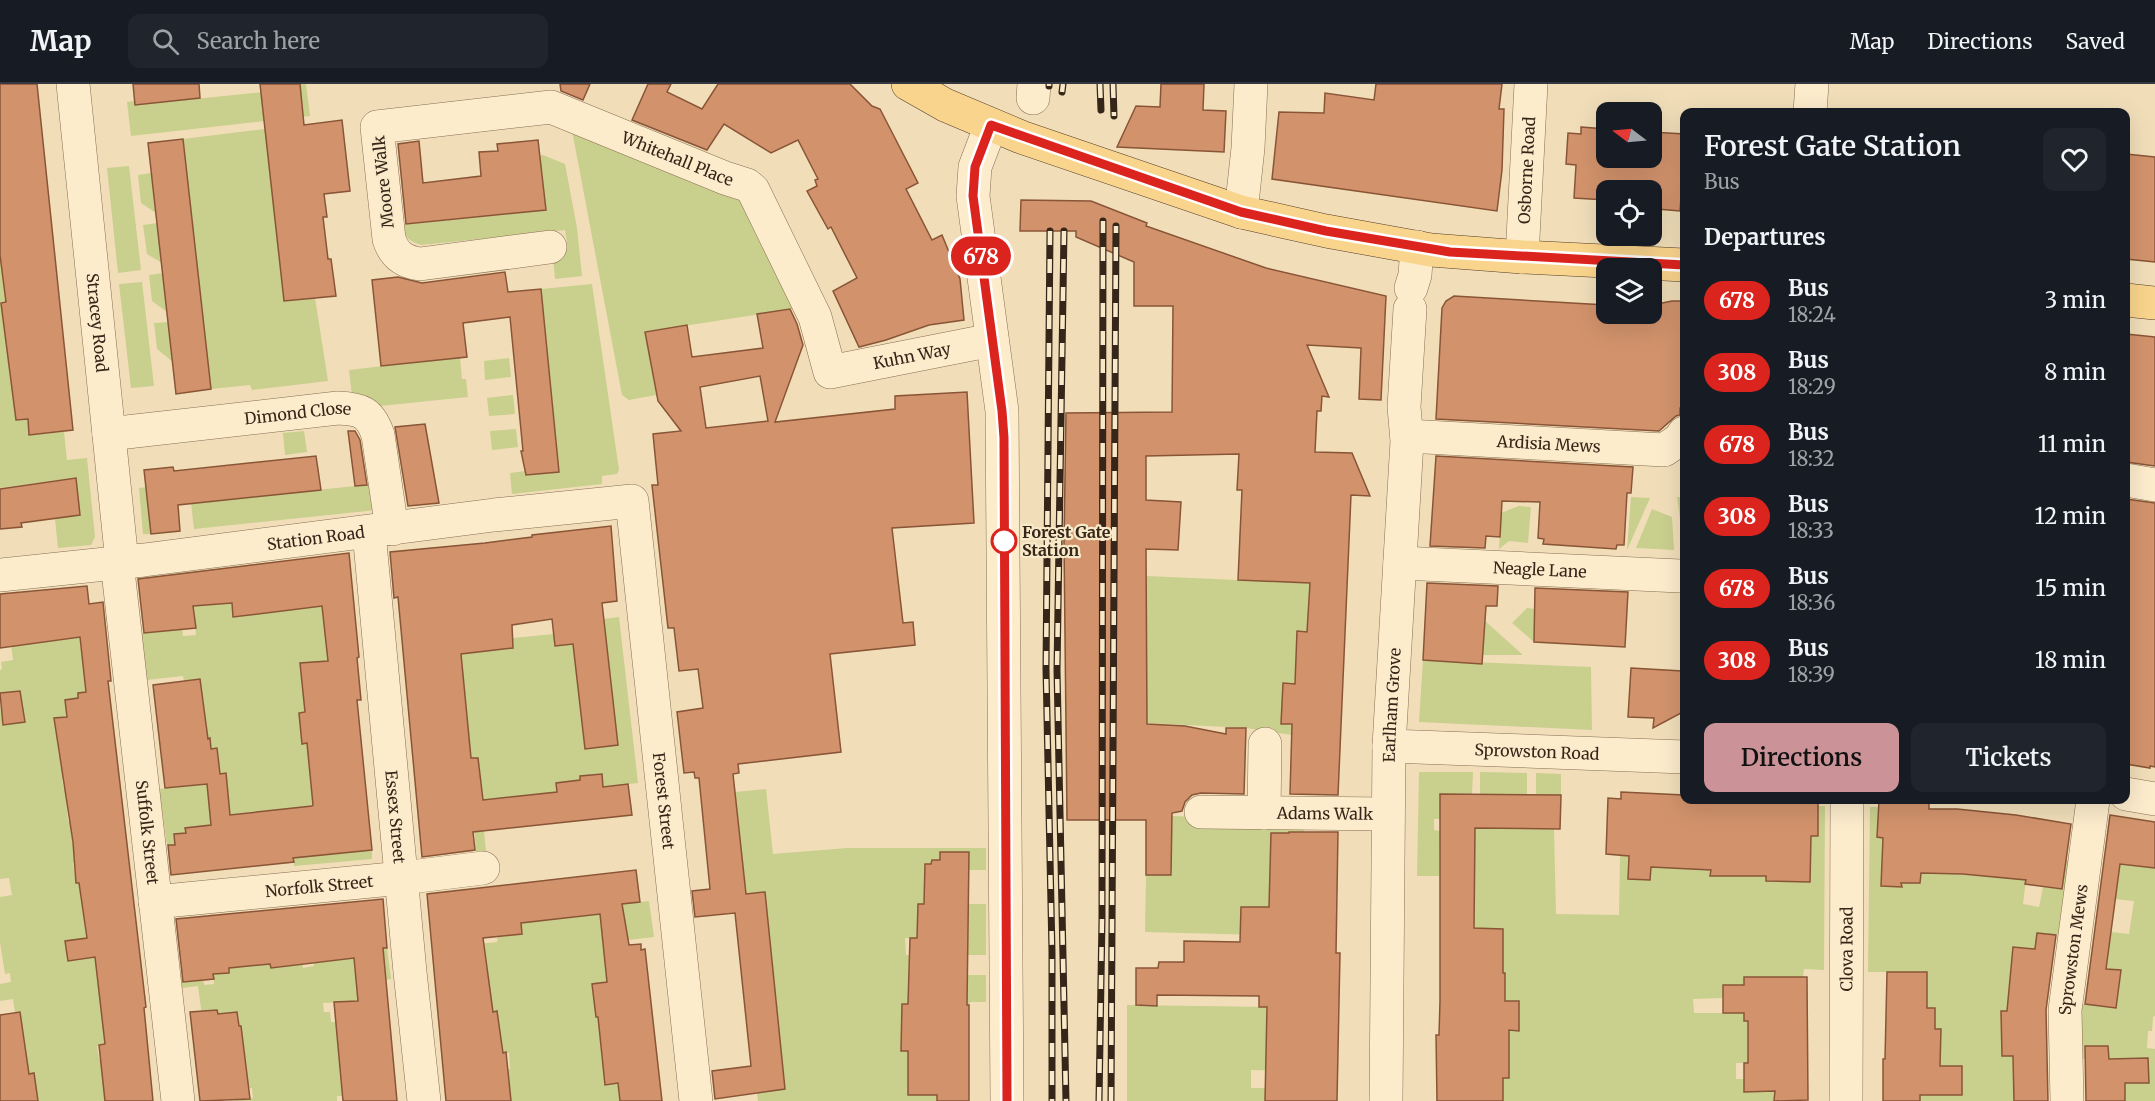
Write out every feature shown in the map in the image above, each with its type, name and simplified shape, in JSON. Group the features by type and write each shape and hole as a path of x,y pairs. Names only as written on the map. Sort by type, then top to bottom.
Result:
{"main road":[{"path":"908,84 945,105 991,125 1241,212 1417,248 1521,257 1680,265"},
{"path":"2130,300 2155,303"}],"street":[{"name":"Stracey Road","path":"73,84 109,434 119,562"},
{"path":"1241,212 1248,148 1251,84"},
{"name":"Osborne Road","path":"1521,257 1531,84"},
{"path":"1810,108 1812,84"},
{"name":"Moore Walk","path":"546,96 377,127 389,239 392,248 404,260 420,264 550,247"},
{"name":"Whitehall Place","path":"546,96 725,178 747,185 753,190 815,317 830,372"},
{"path":"991,125 975,167 973,196 1004,438 1007,1101"},
{"name":"Earlham Grove","path":"1386,1101 1389,746 1407,436 1404,407 1410,299 1417,248"},
{"name":"Kuhn Way","path":"830,372 992,340"},
{"name":"Dimond Close","path":"109,434 338,408 356,410 373,420 378,435 381,531"},
{"name":"Ardisia Mews","path":"1407,436 1664,450 1680,439"},
{"path":"2130,481 2155,484"},
{"name":"Station Road","path":"0,575 381,531 494,515 632,501"},
{"name":"Forest Street","path":"632,501 696,1101"},
{"name":"Essex Street","path":"381,531 402,878 424,1101"},
{"name":"Suffolk Street","path":"119,562 178,1101"},
{"name":"Neagle Lane","path":"1400,563 1680,576"},
{"name":"Adams Walk","path":"1264,813 1265,744"},
{"name":"Sprowston Road","path":"1389,746 1680,757"},
{"path":"2130,795 2155,799"},
{"name":"Clova Road","path":"1845,1101 1847,804"},
{"name":"Sprowston Mews","path":"2067,1101 2065,1010 2092,804"},
{"name":"Adams Walk","path":"1201,812 1387,814"},
{"name":"Norfolk Street","path":"155,902 483,868"}],"green space":[{"path":"306,84 310,116 131,136 127,102 134,101 135,105 273,91"},
{"path":"570,120 750,194 806,307 645,332 656,395 629,400 622,395"},
{"path":"265,129 315,298 328,381 252,390 250,385 211,389 183,139"},
{"path":"543,155 565,164 577,228 582,276 555,279 552,245 567,243 565,230 422,245 411,241 404,233 401,225 546,210 542,171 528,157"},
{"path":"129,166 141,270 118,273 107,168"},
{"path":"151,173 156,213 141,203 138,175"},
{"path":"157,223 162,263 147,254 143,225"},
{"path":"0,255 29,300 1,303 3,319 10,336 5,337 6,346 33,344 14,403 16,420 41,417 42,424 28,426 29,435 64,432 67,460 87,458 95,537 91,545 58,548 55,519 80,515 76,478 0,488"},
{"path":"163,273 167,312 152,301 149,275"},
{"path":"142,282 154,386 131,388 119,284"},
{"path":"592,284 619,470 617,474 602,476 602,484 512,494 510,473 525,471 526,475 559,471 541,289"},
{"path":"168,322 173,362 157,349 154,323"},
{"path":"460,357 462,379 466,379 468,397 380,406 352,396 349,370"},
{"path":"509,358 511,377 485,380 484,361"},
{"path":"513,395 515,414 489,416 487,398"},
{"path":"516,429 518,447 492,450 490,431"},
{"path":"304,431 307,452 285,455 283,433"},
{"path":"375,484 377,510 194,529 191,503"},
{"path":"146,487 151,534 143,534 139,488"},
{"path":"1631,497 1650,498 1627,550"},
{"path":"1677,497 1680,497 1680,519"},
{"path":"1519,506 1531,507 1528,543 1509,541 1499,549 1501,513"},
{"path":"1652,509 1672,517 1674,550 1636,548"},
{"path":"1146,576 1310,583 1311,632 1297,632 1296,665 1344,667 1344,676 1309,675 1309,684 1283,684 1282,724 1294,725 1292,735 1246,728 1147,723"},
{"path":"324,584 342,640 326,642 328,661 301,663 310,684 302,744 333,741 339,802 312,805 316,856 372,850 372,859 294,866 291,833 284,809 271,811 213,840 185,828 186,833 174,834 175,845 167,845 159,789 226,782 226,773 197,776 218,758 217,748 211,749 210,739 193,740 192,733 207,731 206,719 191,720 205,715 203,697 188,699 200,679 184,681 183,676 147,680 141,633 154,632 180,607 183,636 196,635 193,606 231,599 233,616"},
{"path":"76,605 86,692 78,693 78,698 65,700 66,712 111,711 55,718 84,739 57,742 59,757 113,751 87,776 62,780 64,789 89,786 90,797 66,800 68,821 92,818 71,831 74,853 97,860 73,863 76,883 99,881 83,911 86,934 105,931 106,936 65,941 68,961 95,957 101,1008 114,1007 118,1043 97,1046 107,1101 34,1101 38,1100 34,1074 0,1078 21,1052 26,1051 24,1037 0,1040 15,1013 13,999 0,1001 0,984 11,982 10,973 5,974 0,942 0,897 12,895 9,878 0,879 0,706 3,725 25,722 20,691 0,693 0,670 2,669 1,662 13,660 10,635 32,644 46,642 46,637"},
{"path":"1527,608 1535,609 1534,642 1512,623"},
{"path":"468,616 495,650 513,648 513,638 554,634 555,646 573,644 586,749 618,744 603,619 619,617 638,783 603,787 602,774 580,776 580,780 556,783 557,792 485,800 488,831 484,831 486,851 476,852 470,771 480,770 478,758 462,759 435,665"},
{"path":"1485,621 1523,655 1483,655"},
{"path":"1423,660 1591,667 1592,730 1419,722"},
{"path":"1419,772 1473,772 1472,795 1440,795 1440,819 1434,819 1434,830 1440,831 1439,876 1417,876"},
{"path":"1480,772 1527,773 1527,795 1480,795"},
{"path":"1536,773 1561,774 1561,795 1536,795"},
{"path":"766,789 773,854 847,848 986,848 986,870 968,870 940,860 932,860 931,864 925,864 925,875 968,904 986,904 986,955 967,955 939,938 905,938 906,955 938,955 967,975 986,975 986,1002 970,1002 969,1005 902,1005 901,1050 911,1051 908,1095 937,1095 937,1101 758,1101 757,1093 785,1089 765,892 746,894 735,792"},
{"path":"1710,804 1712,804 1711,875 1766,876 1810,881 1811,836 1818,836 1818,806 1825,806 1824,970 1804,969 1803,977 1744,977 1744,985 1723,985 1723,998 1693,999 1694,1013 1744,1013 1744,1021 1803,1021 1774,1062 1736,1063 1736,1079 1744,1079 1744,1091 1775,1091 1775,1101 1503,1101 1473,1078 1509,1078 1509,1043 1474,1043 1474,1030 1519,1030 1519,1002 1475,1001 1475,991 1505,991 1505,973 1471,972 1503,959 1503,929 1473,928 1475,828 1554,829 1556,914 1619,915 1620,855 1630,837 1628,879 1650,880 1652,838 1708,852"},
{"path":"1870,807 1879,807 1877,837 1883,838 1881,886 1901,887 1901,883 1920,883 1922,841 1929,809 1932,809 1930,873 2029,855 2023,904 2039,907 2043,887 2059,889 2063,859 2072,860 2063,935 2037,933 2035,949 2013,947 2008,1011 2001,1012 2002,1055 2015,1056 2014,1101 1920,1101 1920,1095 1961,1095 1961,1066 1920,1066 1935,1029 1935,1008 1896,1008 1927,1003 1927,972 1868,972"},
{"path":"1172,816 1304,821 1304,834 1271,833 1270,862 1304,892 1269,892 1269,907 1241,907 1240,932 1336,933 1336,937 1145,932 1146,875 1172,875"},
{"path":"2119,864 2155,868 2155,1016 2152,1031 2148,1031 2147,1048 2155,1049 2155,1101 2125,1101 2125,1083 2148,1083 2148,1058 2109,1059 2108,1046 2091,1046 2090,1059 2081,1059 2074,1003 2116,1008 2121,971 2098,968 2102,931 2129,934 2134,901 2115,899"},
{"path":"649,901 654,937 603,943 607,982 592,984 596,1017 611,1016 614,1049 601,1051 605,1084 618,1083 620,1101 511,1101 461,1074 510,1069 509,1053 475,1056 502,1051 500,1035 473,1038 498,1022 497,1012 492,1012 433,949 497,942 498,937 522,934 520,915 545,920 592,915 592,907"},
{"path":"311,936 379,949 387,948 391,979 357,982 358,1001 323,1003 324,1012 330,1012 331,1022 336,1022 343,1096 337,1096 337,1101 230,1101 253,1098 252,1088 248,1088 238,1012 202,1016 198,986 182,988 181,976 194,974 200,947 204,985 214,984 213,974 229,972 226,948 268,939 271,968 285,967 302,958 303,968 314,966"},
{"path":"1127,1005 1336,1008 1304,1014 1267,1014 1266,1052 1303,1053 1304,1071 1251,1070 1251,1088 1266,1088 1265,1101 1127,1101"}],"building":[{"path":"0,84 37,84 73,430 29,435 28,419 16,420 1,303 6,302 0,255"},
{"path":"133,84 199,84 200,98 135,105"},
{"path":"260,84 300,84 304,125 342,120 350,191 324,194 327,217 323,217 328,259 331,259 336,296 284,301"},
{"path":"560,84 590,84 583,100 561,91"},
{"path":"648,84 671,84 667,92 702,109 718,84 850,84 872,106 880,109 918,183 906,189 932,240 942,235 960,279 964,320 929,325 859,347 833,291 857,278 831,227 828,229 807,191 817,186 815,180 818,179 798,140 771,153 724,124 707,150 632,120"},
{"path":"1161,84 1204,84 1203,110 1226,111 1224,152 1117,147 1136,106 1160,107"},
{"path":"1376,84 1502,84 1499,109 1504,109 1502,170 1497,211 1272,179 1279,112 1324,113 1325,93 1374,100"},
{"path":"1581,127 1596,128 1596,168 1662,168 1662,133 1680,134 1680,211 1662,209 1662,180 1596,180 1596,199 1574,198 1576,165 1566,164 1568,133 1581,134"},
{"path":"183,139 211,389 176,394 148,143"},
{"path":"538,140 546,210 406,224 398,144 419,141 423,183 481,176 479,152 498,151 497,144"},
{"path":"2130,154 2155,157 2155,262 2130,259"},
{"path":"1021,200 1091,201 1147,223 1146,226 1266,268 1386,296 1381,400 1359,399 1361,348 1307,345 1329,397 1322,396 1321,411 1317,411 1315,452 1352,453 1370,496 1351,495 1338,795 1290,794 1292,724 1281,724 1283,683 1295,684 1297,631 1307,632 1310,583 1238,580 1242,490 1237,490 1239,454 1146,456 1146,500 1181,502 1178,550 1146,549 1147,724 1185,726 1226,734 1226,728 1246,728 1244,794 1201,793 1192,795 1185,802 1182,811 1172,813 1171,875 1146,875 1146,820 1067,820 1064,542 1066,413 1172,412 1173,306 1134,306 1134,262 1076,237 1076,231 1020,231"},
{"path":"505,272 508,292 541,289 559,472 526,475 521,451 523,451 510,317 463,323 467,357 381,366 372,280 398,277 422,283"},
{"path":"1454,296 1596,304 1596,324 1662,324 1662,303 1680,301 1680,415 1659,431 1436,419 1442,308 1446,301"},
{"path":"790,309 803,345 775,422 895,409 895,396 967,392 974,523 892,528 903,623 913,622 915,645 830,654 841,752 738,764 739,773 733,774 746,894 765,892 785,1089 715,1099 712,1071 751,1066 735,913 695,917 692,891 710,889 699,778 695,778 694,772 684,773 677,712 703,708 698,669 679,671 674,628 668,628 652,485 658,485 653,434 681,431 658,401 645,332 687,325 692,357 763,348 757,314","holes":["760,376 768,421 706,428 700,387"]},
{"path":"2130,334 2155,337 2155,466 2130,463"},
{"path":"425,424 439,503 408,506 395,427"},
{"path":"348,431 355,431 360,440 367,485 355,486"},
{"path":"316,456 321,490 178,505 180,531 151,534 144,470 173,467 174,471"},
{"path":"1436,456 1633,467 1631,493 1627,493 1624,545 1617,545 1616,549 1543,544 1544,539 1538,538 1540,502 1502,501 1500,537 1486,536 1485,548 1430,546"},
{"path":"76,478 80,515 21,523 22,527 0,529 0,489"},
{"path":"2130,500 2155,503 2155,767 2150,766 2150,768 2130,765"},
{"path":"611,526 617,601 602,603 618,745 585,749 573,644 555,646 552,619 512,625 513,648 461,654 471,758 478,758 483,800 557,792 556,783 580,780 580,776 602,774 603,787 628,784 632,815 473,832 475,850 422,857 398,597 394,598 390,552 485,543"},
{"path":"349,553 359,657 357,658 361,700 357,700 372,850 293,858 294,862 171,875 168,845 175,845 174,834 186,833 185,828 211,825 207,784 165,788 153,685 200,679 208,739 210,738 211,749 217,748 220,774 226,773 230,815 312,806 307,743 302,744 299,713 305,712 300,663 328,661 322,606 233,617 232,603 193,606 196,628 144,633 138,579"},
{"path":"1427,583 1498,586 1497,606 1486,606 1482,664 1423,660"},
{"path":"87,586 89,604 103,602 111,681 108,681 146,1007 144,1008 153,1101 105,1101 99,1045 105,1044 95,957 68,961 65,941 87,938 79,883 76,883 73,842 54,718 67,717 65,700 78,698 78,693 86,692 80,637 0,648 0,594"},
{"path":"1535,588 1628,592 1625,647 1534,642"},
{"path":"1631,668 1680,671 1680,714 1653,728 1654,718 1628,717"},
{"path":"20,691 25,722 3,725 0,693"},
{"path":"1621,792 1680,795 1680,804 1818,804 1818,836 1811,836 1810,882 1766,881 1766,876 1710,876 1711,870 1651,867 1650,880 1628,879 1629,856 1606,854 1608,798 1621,799"},
{"path":"1440,794 1561,795 1560,829 1475,828 1474,928 1503,929 1505,1001 1519,1001 1519,1031 1509,1030 1509,1078 1503,1078 1503,1101 1437,1101 1436,1035 1439,1035 1440,1001"},
{"path":"1879,804 1929,804 1929,809 1957,809 2016,815 2071,824 2062,889 2025,884 2026,880 1921,873 1920,883 1901,883 1902,887 1881,886 1883,838 1877,837"},
{"path":"2110,815 2155,822 2155,868 2120,864 2106,969 2121,970 2116,1008 2085,1004"},
{"path":"1338,832 1336,953 1340,953 1337,1101 1265,1101 1267,1007 1259,1007 1259,996 1157,995 1157,1006 1136,1005 1136,968 1158,968 1159,962 1184,962 1184,941 1240,942 1241,907 1269,907 1271,833"},
{"path":"940,852 969,852 967,1005 969,1005 969,1101 937,1101 937,1095 908,1095 908,1051 901,1051 902,1004 908,1004 910,938 917,938 918,904 924,904 925,864 931,864 932,860 940,860"},
{"path":"636,870 640,902 622,904 629,945 641,944 641,950 645,949 662,1101 620,1101 618,1083 605,1085 592,984 607,982 600,914 521,923 522,934 483,938 493,1012 497,1011 503,1053 506,1052 511,1101 446,1101 427,894"},
{"path":"383,899 387,948 383,948 397,1101 343,1101 334,1002 358,1001 354,958 271,968 270,964 229,968 229,973 213,974 214,979 183,982 176,919"},
{"path":"2037,933 2056,935 2046,1010 2048,1101 2014,1101 2013,1056 2002,1056 2001,1011 2007,1011 2013,947 2035,949"},
{"path":"1887,972 1927,972 1927,1008 1935,1008 1935,1029 1941,1029 1940,1066 1962,1066 1962,1095 1920,1095 1920,1101 1883,1101"},
{"path":"1744,977 1807,977 1808,1100 1774,1101 1775,1091 1744,1092 1744,1063 1748,1063 1748,1021 1744,1021 1744,1013 1723,1013 1723,985 1744,985"},
{"path":"217,1010 218,1014 237,1012 239,1026 241,1026 250,1099 200,1101 190,1012"},
{"path":"20,1012 29,1074 34,1073 38,1101 0,1101 0,1015"},
{"path":"2085,1046 2108,1046 2109,1059 2148,1058 2149,1083 2125,1083 2125,1101 2086,1101"}],"railway":[{"path":"1062,92 1063,84"},
{"path":"1100,84 1101,110"},
{"path":"1113,84 1114,116"},
{"path":"1099,1101 1102,919 1103,221"},
{"path":"1111,1101 1116,226"},
{"path":"1050,231 1046,669 1052,952 1052,1101"},
{"path":"1064,231 1057,670 1066,1101"}],"bus line":[{"name":"678","path":"1007,1101 1004,438 973,196 975,167 991,125 1241,212 1326,231 1450,252 1680,265"}],"place":[{"name":"Forest Gate Station","path":"1004,541"}]}
